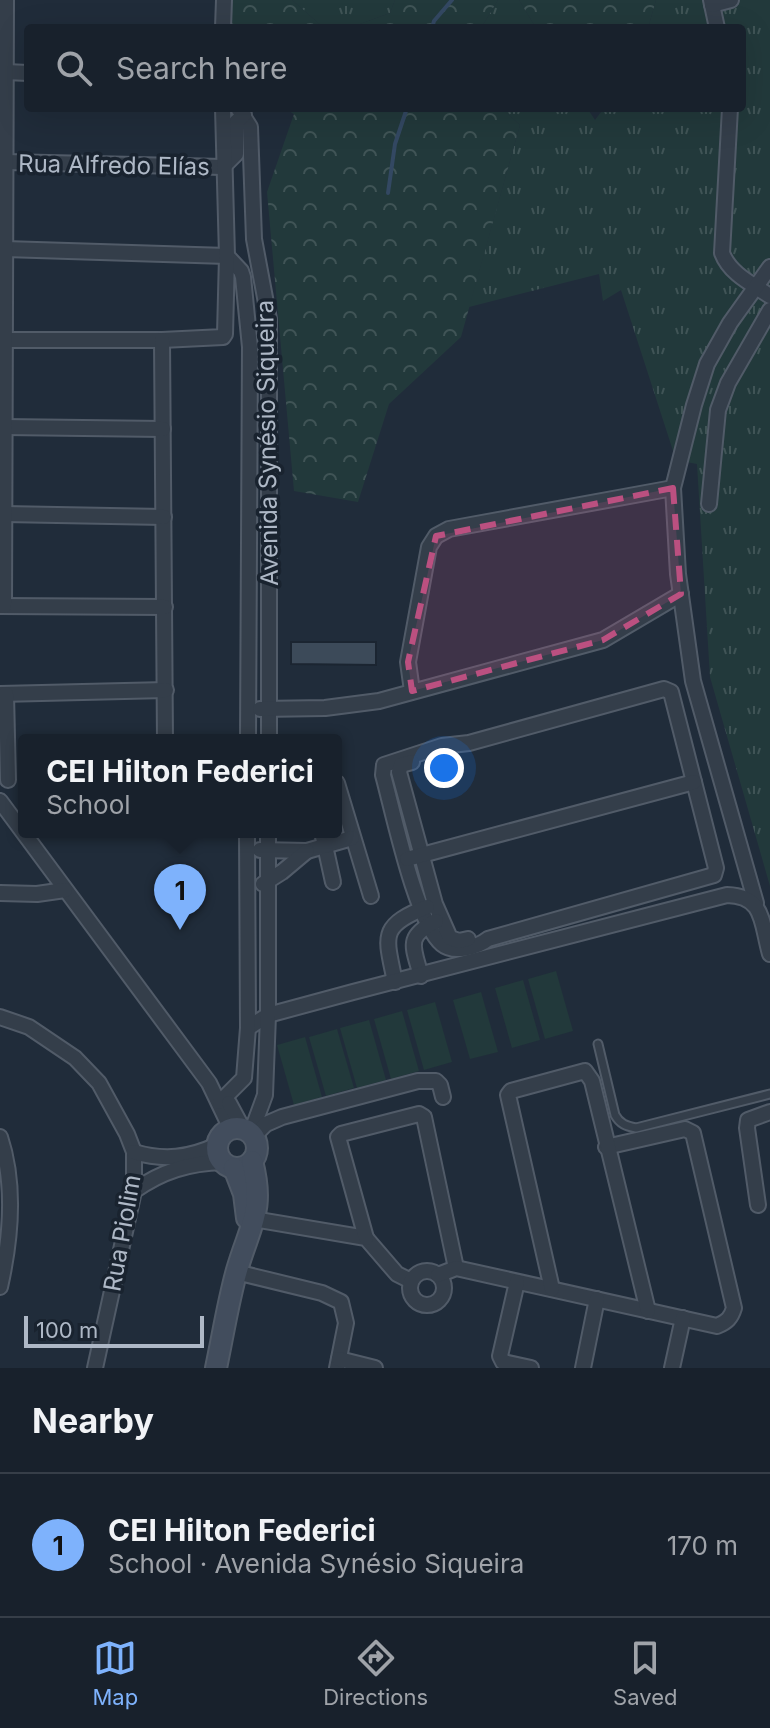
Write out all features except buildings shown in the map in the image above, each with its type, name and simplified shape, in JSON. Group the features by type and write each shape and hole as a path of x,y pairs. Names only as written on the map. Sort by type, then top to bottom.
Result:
{"street":[{"path":"6,0 2,606 165,607"},
{"path":"223,24 224,0"},
{"path":"716,24 712,3 731,0"},
{"path":"6,72 24,73"},
{"path":"5,340 223,337 227,256 223,112"},
{"name":"Avenida Synésio Siqueira","path":"223,167 236,154 236,122 241,112"},
{"name":"Avenida Synésio Siqueira","path":"242,112 250,127 254,239 269,319 269,734"},
{"path":"730,112 722,253 735,272 770,296"},
{"name":"Rua Alfredo Elías","path":"5,162 223,167"},
{"path":"5,249 227,256"},
{"name":"Avenida Synésio Siqueira","path":"227,256 243,277 250,347 248,734"},
{"path":"770,267 730,323 707,364 673,488 681,594 693,681 770,954"},
{"path":"709,504 715,430 722,399 747,347 770,310"},
{"path":"162,340 165,734"},
{"path":"698,392 722,399"},
{"path":"4,427 163,429"},
{"path":"684,446 715,430"},
{"path":"412,691 408,662 429,547 436,536 449,529 673,488"},
{"path":"4,514 164,517"},
{"path":"248,709 325,708 379,701 603,640 681,594"},
{"path":"4,781 3,694 166,690"},
{"path":"668,690 694,782 716,868 714,875 460,949 439,943 414,856 383,775 384,765 442,746 469,743 668,690"},
{"path":"414,856 694,782"},
{"path":"342,801 371,896"},
{"path":"2,805 18,827"},
{"path":"26,838 257,1151 232,1159 178,1167 149,1180 134,1191"},
{"path":"222,1100 244,1078 248,1028 247,838"},
{"path":"245,1132 260,1113 265,1088 268,838"},
{"path":"248,887 267,883 323,839 352,838"},
{"path":"323,839 333,882"},
{"path":"247,850 307,851"},
{"path":"0,893 37,894 65,890"},
{"path":"248,1028 268,1015 727,895 744,895 756,903"},
{"path":"395,982 386,941 388,933 392,926 428,907"},
{"path":"421,976 413,942 418,931 435,922"},
{"name":"Rua Piolim","path":"0,1017 29,1027 75,1058 99,1083 134,1152 134,1191 95,1368"},
{"path":"552,1289 508,1095 511,1091 582,1071 588,1072 648,1311"},
{"path":"244,1078 265,1088"},
{"path":"216,1368 236,1272 258,1191 232,1159 222,1135 245,1132 282,1117 418,1081 436,1081 443,1097"},
{"path":"758,1205 748,1120 770,1112"},
{"path":"411,1281 397,1274 366,1238 338,1137 341,1134 419,1114 424,1117 456,1268"},
{"path":"438,1275 456,1268 717,1326 732,1316 734,1308 693,1133 685,1129 606,1147"},
{"path":"0,1137 11,1189 10,1224 0,1287"},
{"path":"134,1152 175,1158 202,1152 232,1159"},
{"path":"251,1224 366,1238"},
{"path":"236,1272 322,1293 341,1302 346,1323 338,1364 375,1368"},
{"path":"419,1272 438,1275 444,1285 443,1292 431,1304 423,1304 413,1298 411,1281 419,1272"},
{"path":"517,1282 500,1356 503,1362 531,1368"},
{"path":"583,1368 597,1299"},
{"path":"672,1368 683,1318"}],"lane":[{"path":"598,1044 615,1115 627,1126 636,1128 770,1094"}],"highlighted area":[{"path":"673,488 681,594 603,640 412,691 408,662 436,536"}],"green space":[{"path":"232,0 292,0 319,24 229,24"},
{"path":"292,0 395,0 390,13 360,24 319,24"},
{"path":"395,0 498,0 483,24 360,24 390,13"},
{"path":"498,0 519,0 534,24 483,24"},
{"path":"519,0 656,0 649,24 534,24"},
{"path":"656,0 770,0 770,886 710,677 697,464 676,460 621,290 603,301 599,274 469,307 520,125 505,112 590,112 595,120 601,112 746,112 746,24 649,24"},
{"path":"291,112 505,112 520,125 461,337 389,404 358,502 294,491 267,192 294,114"},
{"path":"556,971 573,1031 545,1039 528,979"},
{"path":"523,980 540,1040 512,1048 495,988"},
{"path":"481,992 498,1052 470,1059 453,1000"},
{"path":"435,1002 452,1062 424,1070 407,1010"},
{"path":"402,1011 419,1071 391,1079 374,1019"},
{"path":"369,1020 386,1080 357,1088 340,1028"},
{"path":"337,1029 354,1088 326,1096 309,1037"},
{"path":"305,1037 322,1097 294,1105 277,1045"}],"waterway":[{"path":"433,24 452,0"},
{"path":"388,193 395,144 406,112"}],"place":[{"name":"CEI Hilton Federici","path":"180,930"}]}
